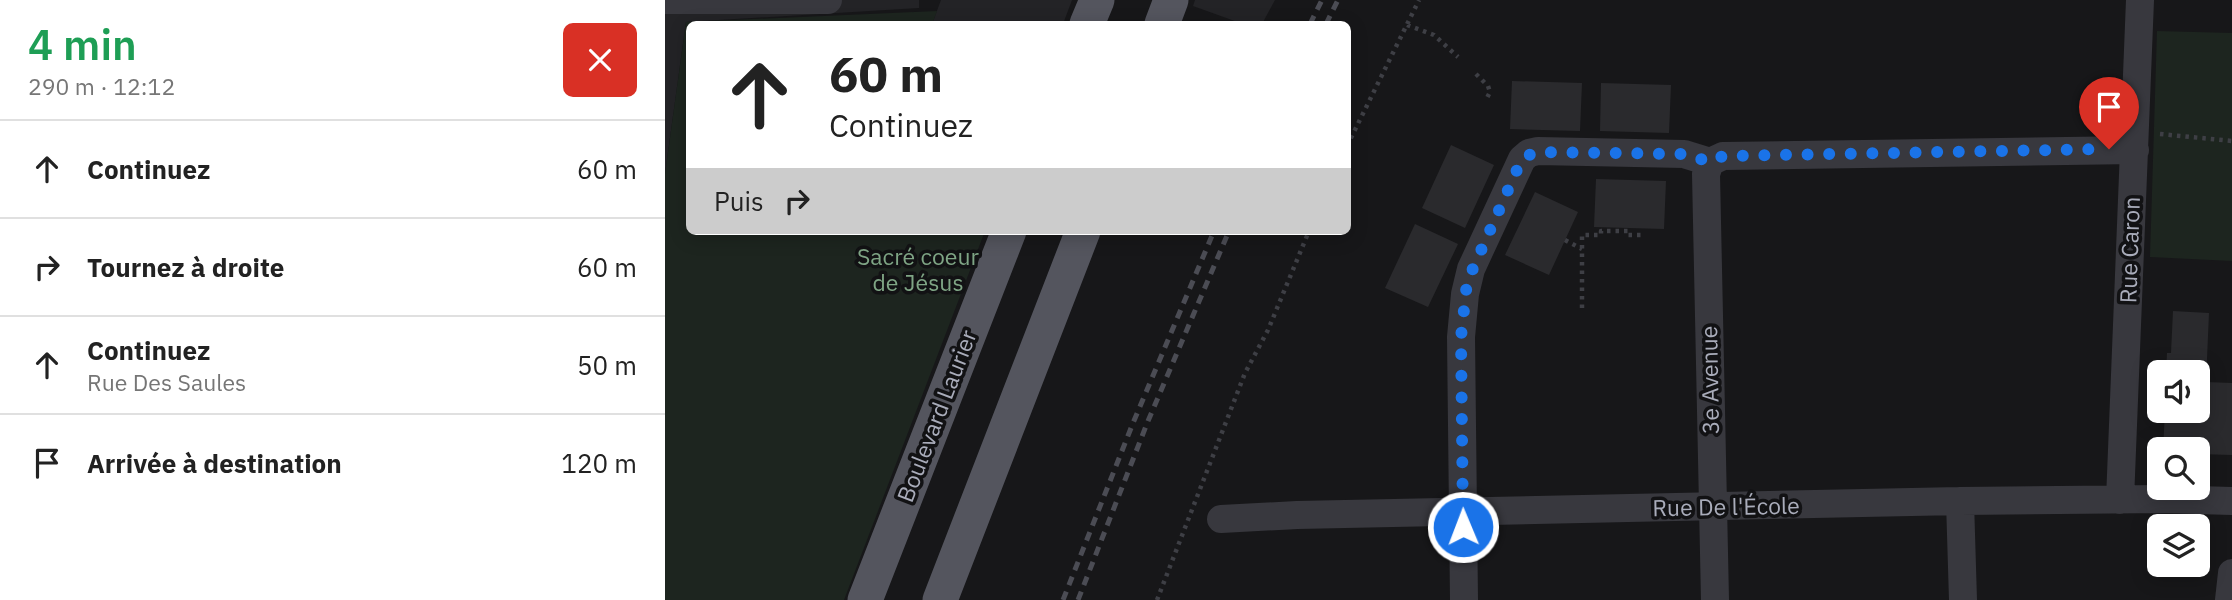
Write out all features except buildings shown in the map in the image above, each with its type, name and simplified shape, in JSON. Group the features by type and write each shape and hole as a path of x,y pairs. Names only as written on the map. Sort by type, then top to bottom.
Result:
{"main road":[{"path":"1088,21 1097,0"},
{"path":"1163,21 1171,0"},
{"name":"Boulevard Laurier","path":"865,600 1007,235"},
{"path":"940,600 1081,235"}],"street":[{"path":"665,0 828,0"},
{"name":"Rue Caron","path":"2120,500 2143,141 2140,0"},
{"path":"1464,600 1461,337 1468,277 1516,172 1526,156 1538,152 1684,154 1710,162 1723,156 2143,141"},
{"name":"3e Avenue","path":"1710,162 1706,174 1715,600"},
{"path":"1960,501 1963,600"},
{"name":"Rue De l'École","path":"1221,519 1960,501 2232,501"},
{"path":"2229,600 2232,573"}],"path":[{"path":"1351,138 1419,0"},
{"path":"1407,25 1434,35 1458,57"},
{"path":"1476,74 1490,92 1486,100"},
{"path":"2143,141 2232,141"},
{"path":"1583,308 1582,235 1629,230 1628,235 1644,235"},
{"path":"1615,231 1615,241"},
{"path":"1157,600 1245,373 1268,330 1307,235"},
{"path":"1565,240 1582,249"}],"shaded area":[{"path":"665,0 919,0 919,8 686,21 665,174"},
{"path":"941,0 1072,0 1064,21 933,21"},
{"path":"1195,0 1275,0 1264,21 1235,21 1193,6"}],"green space":[{"path":"937,11 933,21 709,21"},
{"name":"Sacré coeur de Jésus","path":"686,22 686,235 983,235 844,600 665,600 665,174"},
{"path":"2157,31 2232,33 2232,261 2150,257"}],"railway":[{"path":"1312,21 1322,0"},
{"path":"1328,21 1338,0"},
{"path":"1063,600 1133,423 1212,235"},
{"path":"1078,600 1148,421 1227,235"}],"route":[{"path":"1463,527 1461,337 1467,282 1520,163 1529,153 1684,154 1710,162 1723,156 2109,149"}]}
